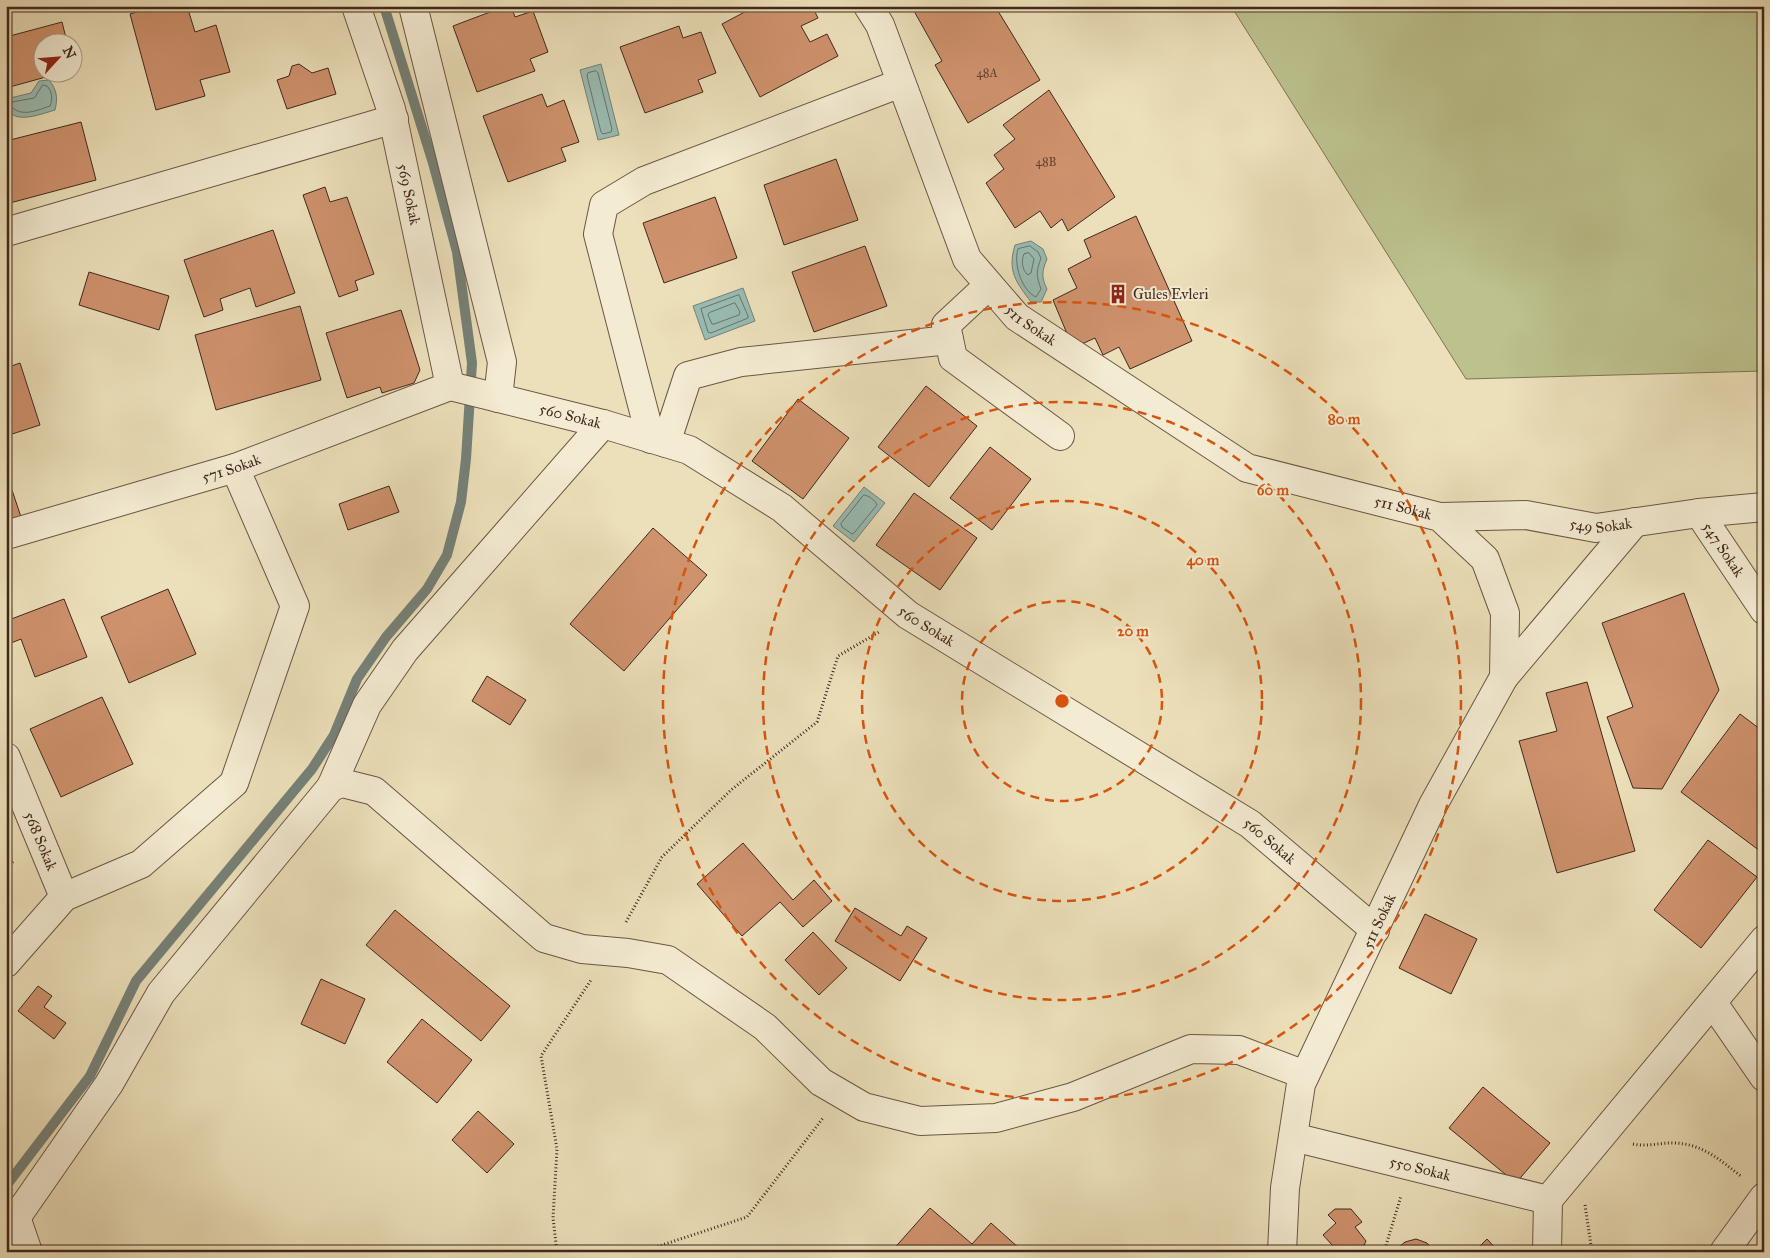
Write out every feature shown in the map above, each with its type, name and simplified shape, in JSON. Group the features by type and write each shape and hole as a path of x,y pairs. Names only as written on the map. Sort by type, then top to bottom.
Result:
{"street":[{"name":"569 Sokak","path":"356,6 394,119 454,387"},
{"path":"413,6 502,362 491,396"},
{"name":"511 Sokak","path":"868,6 880,25 967,259 1016,317 1246,468 1440,517 1485,559 1505,613 1504,677 1433,805 1301,1084 1285,1188 1282,1252"},
{"path":"659,441 598,234 604,204 644,180 901,83"},
{"path":"6,232 394,119"},
{"path":"989,285 946,326 953,358 1060,436"},
{"path":"659,441 688,376 742,362 949,340"},
{"name":"560 Sokak","path":"454,387 603,424 689,450 782,508 908,614 1250,824 1375,930"},
{"name":"571 Sokak","path":"6,535 235,468 454,387"},
{"path":"28,1252 11,1223 109,1084 161,993 331,787 367,705 405,650 603,424"},
{"path":"6,963 64,897 141,864 234,783 295,606 235,468"},
{"name":"549 Sokak","path":"1440,517 1526,515 1596,528 1699,513 1764,507"},
{"name":"547 Sokak","path":"1699,513 1764,610"},
{"path":"1504,677 1635,522"},
{"name":"568 Sokak","path":"6,757 64,897"},
{"path":"331,787 342,783 374,791 544,938 582,949 610,951 668,960 765,1027 821,1082 864,1107 920,1121 996,1118 1073,1097 1191,1049 1239,1050 1305,1075"},
{"path":"1548,1252 1548,1200 1764,940"},
{"path":"1713,1002 1764,1077"},
{"name":"550 Sokak","path":"1293,1137 1548,1200"},
{"path":"1724,1252 1754,1188"}],"path":[{"path":"698,6 741,9 743,6"},
{"path":"557,1252 553,1218 557,1149 541,1056 610,951 662,857 731,790 817,722 838,656 908,614"},
{"path":"641,1252 747,1216 842,1094"},
{"path":"1601,1137 1639,1146 1674,1143 1705,1149 1754,1188"},
{"path":"1384,1252 1410,1166"},
{"path":"1567,1177 1585,1204 1592,1252"}],"green space":[{"path":"1231,6 1764,6 1764,371 1466,379"}],"water":[{"path":"601,64 619,135 598,140 580,70"},
{"path":"38,82 50,82 56,94 55,110 24,117 17,117 11,114 7,108 6,99 31,93"},
{"path":"1031,241 1043,249 1047,259 1043,274 1047,289 1041,302 1031,302 1014,276 1012,262 1015,245"},
{"path":"743,288 755,321 705,340 693,306"},
{"path":"864,487 885,503 854,542 833,526"}],"building":[{"path":"156,6 187,6 195,32 216,25 230,72 200,80 205,96 156,110 130,14"},
{"path":"506,6 511,6 515,17 533,11 548,52 530,59 535,71 477,92 453,26"},
{"path":"756,6 812,6 818,18 801,26 810,42 827,34 838,56 760,97 722,24"},
{"path":"921,6 995,6 1040,80 968,123 935,65 942,61 914,11"},
{"path":"62,22 64,32 32,32 32,81 6,88 6,37"},
{"path":"679,26 683,38 701,32 716,73 698,80 703,92 645,113 620,47"},
{"path":"299,64 312,73 328,68 336,94 287,109 277,80 289,76 292,66"},
{"path":"1049,90 1115,197 1068,231 1062,219 1051,228 1040,211 1015,228 986,183 1004,169 994,155 1015,139 1003,125"},
{"path":"542,94 547,107 564,100 579,142 561,148 566,161 508,182 483,116"},
{"path":"81,122 96,180 6,204 6,141"},
{"path":"836,159 858,220 784,245 764,185"},
{"path":"325,187 330,202 347,197 374,274 355,281 358,290 339,297 303,195"},
{"path":"715,197 737,258 664,283 643,223"},
{"name":"Gules Evleri","path":"1136,216 1192,341 1130,369 1119,347 1103,355 1095,338 1073,348 1053,300 1077,288 1068,269 1091,257 1084,240"},
{"path":"273,230 295,293 256,307 250,288 220,299 223,310 204,317 184,260"},
{"path":"865,246 887,306 814,332 792,272"},
{"path":"89,272 169,296 159,330 79,305"},
{"path":"300,306 321,380 216,410 195,335"},
{"path":"401,310 420,370 414,383 382,393 380,387 347,398 326,333"},
{"path":"20,363 40,425 6,436 6,368"},
{"path":"926,386 977,426 929,487 878,447"},
{"path":"798,399 849,438 803,499 752,461"},
{"path":"990,447 1031,479 992,530 950,498"},
{"path":"6,472 21,517 6,522"},
{"path":"389,486 399,512 348,530 339,504"},
{"path":"914,493 977,538 940,590 876,545"},
{"path":"653,528 707,575 624,671 570,624"},
{"path":"168,589 196,654 129,683 101,617"},
{"path":"1684,593 1719,690 1662,789 1633,788 1607,717 1633,707 1602,623"},
{"path":"64,599 87,657 35,677 21,639 11,643 6,631 6,621"},
{"path":"487,676 526,700 510,725 472,701"},
{"path":"1587,682 1635,851 1557,873 1519,741 1557,731 1546,693"},
{"path":"102,697 133,764 61,797 30,729"},
{"path":"1740,714 1764,732 1764,854 1681,792"},
{"path":"1708,840 1757,877 1701,948 1654,910"},
{"path":"743,843 793,900 814,880 832,901 803,927 780,902 742,936 697,884"},
{"path":"855,908 901,936 907,926 927,938 900,981 835,941"},
{"path":"395,910 510,1006 481,1041 366,945"},
{"path":"1425,914 1477,939 1451,994 1399,968"},
{"path":"813,932 847,968 819,995 785,960"},
{"path":"321,979 365,999 345,1044 301,1024"},
{"path":"38,986 52,996 44,1007 66,1023 54,1039 18,1011"},
{"path":"422,1019 472,1060 437,1103 387,1062"},
{"path":"1483,1087 1550,1143 1516,1183 1449,1128"},
{"path":"478,1111 514,1144 487,1173 452,1140"},
{"path":"930,1208 972,1244 991,1223 1019,1248 1015,1252 891,1252"},
{"path":"1335,1209 1351,1209 1362,1222 1355,1227 1366,1241 1361,1252 1326,1252 1333,1246 1323,1235 1336,1223 1328,1215"},
{"path":"1416,1239 1427,1243 1434,1252 1393,1252 1405,1242"},
{"path":"1487,1239 1499,1252 1474,1252"}],"waterway":[{"path":"6,1186 90,1076 136,981 312,769 334,735 357,679 386,637 427,589 447,555 461,502 466,459 472,363 457,252 433,163 384,6"}],"place":[{"name":"Gules Evleri","path":"1118,294"}]}
